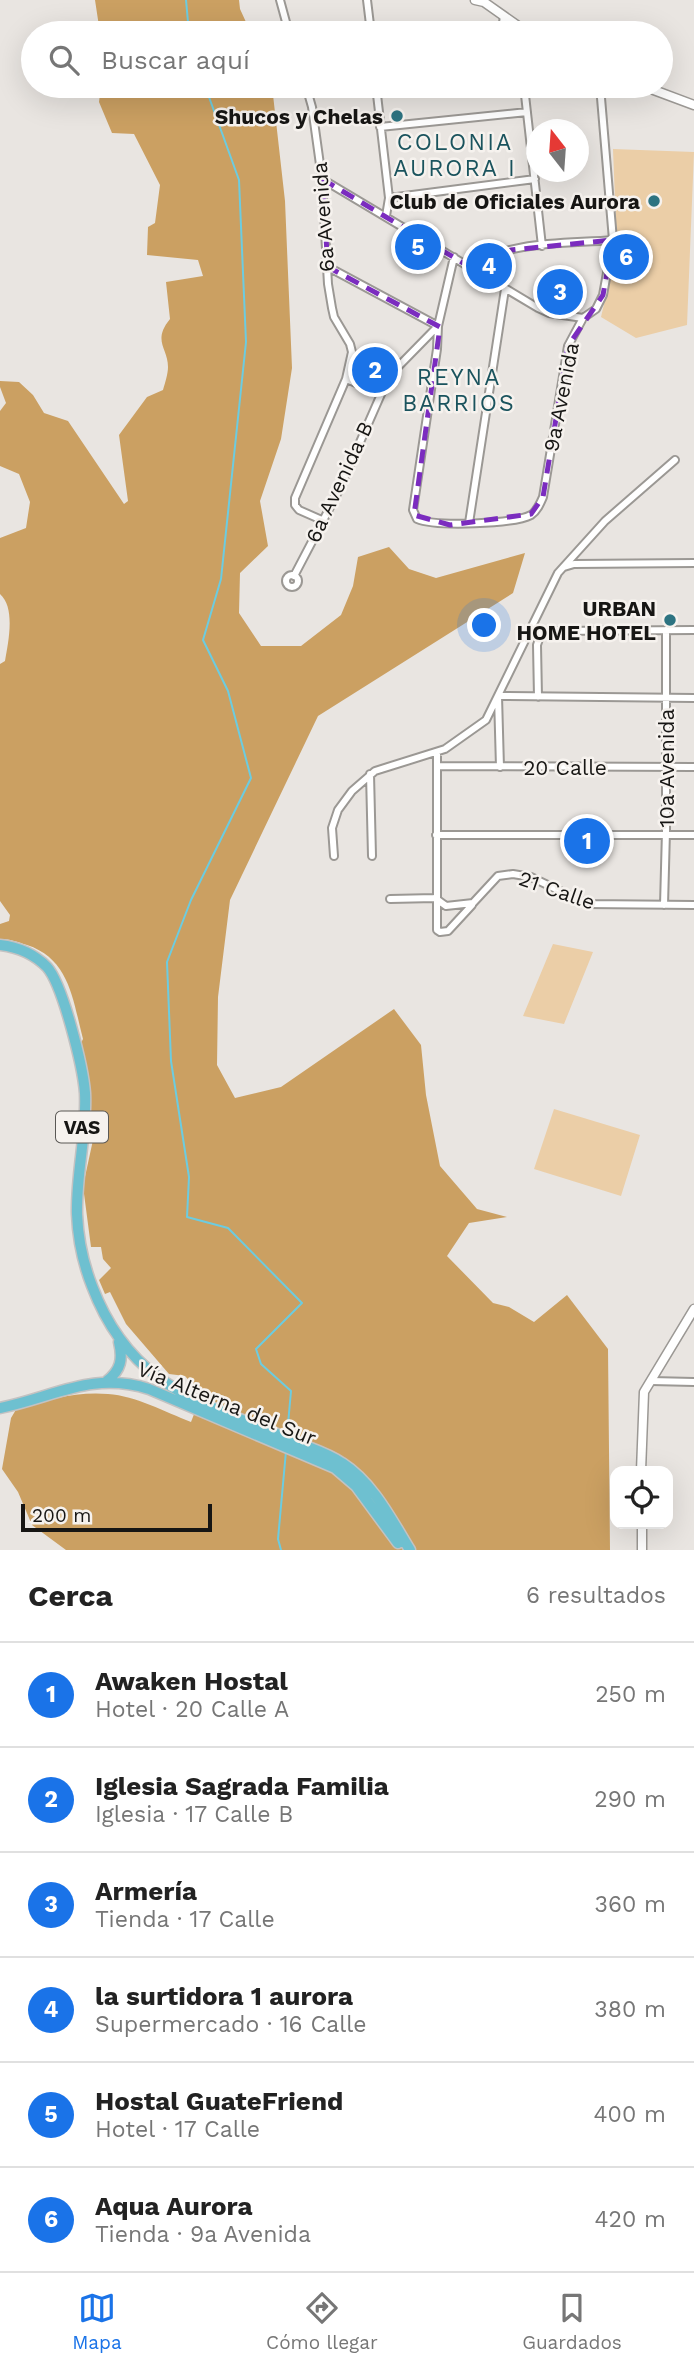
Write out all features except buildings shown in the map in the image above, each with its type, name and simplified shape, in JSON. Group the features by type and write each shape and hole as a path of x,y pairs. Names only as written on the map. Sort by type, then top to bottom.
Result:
{"highway":[{"name":"Vía Alterna del Sur","path":"0,946 14,947 35,956 48,969 58,985 74,1038 85,1094 77,1195 79,1237 93,1289 118,1338 155,1377 190,1401 331,1466 356,1486 403,1550"},
{"path":"107,1381 116,1374 121,1363 118,1338"},
{"name":"Vía Alterna del Sur","path":"0,1408 34,1401 53,1392 107,1381 132,1383 190,1401 337,1460 356,1474 374,1494 410,1550"},
{"path":"0,1402 53,1392"}],"main road":[{"path":"481,1 510,21"},
{"path":"673,97 694,105"},
{"path":"641,1466 643,1399 694,1309"},
{"path":"642,1529 642,1550"}],"street":[{"path":"280,0 286,21"},
{"path":"367,0 370,21"},
{"path":"503,21 504,17"},
{"name":"6a Avenida","path":"309,98 323,179 328,284 334,317 350,344 351,362 347,376"},
{"path":"377,98 389,198 386,216"},
{"path":"525,98 528,119"},
{"name":"9a Avenida","path":"469,523 524,518 537,510 544,497 568,345 581,321 596,309 603,295 613,240 601,98"},
{"path":"380,127 527,112"},
{"path":"323,179 538,308 581,321"},
{"path":"389,198 526,180"},
{"path":"535,182 542,246"},
{"path":"470,267 492,254 542,246 613,240"},
{"path":"454,257 438,327 437,349 412,504 414,515 423,522 469,523 505,289"},
{"path":"328,267 438,327"},
{"name":"6a Avenida B","path":"294,576 324,521 381,390 401,361 438,327"},
{"path":"324,521 299,510 295,505 295,498 347,376 381,390"},
{"path":"334,856 332,828 338,810 352,791 370,774 393,764 437,753 480,727 492,711 558,573 605,520 675,460"},
{"path":"562,568 574,564 694,563"},
{"name":"10a Avenida","path":"664,905 666,630"},
{"path":"538,696 537,645 541,632 694,630"},
{"path":"498,696 694,698"},
{"path":"498,696 500,767"},
{"path":"435,898 437,753"},
{"name":"20 Calle","path":"437,766 694,767"},
{"path":"370,774 372,856"},
{"path":"436,835 694,835"},
{"name":"21 Calle","path":"435,898 437,930 440,932 451,929 498,876 513,874 531,877 587,904 694,905"},
{"path":"390,899 435,898 446,906 473,904"},
{"path":"651,1381 694,1382"}],"highlighted area":[{"path":"322,179 470,267 511,250 613,240 603,295 568,346 543,497 531,514 450,525 414,515 440,327 328,267"}],"shaded area":[{"path":"95,0 239,0 246,21 98,21"},
{"path":"100,98 273,98 285,201 292,368 281,439 260,501 268,546 240,573 239,613 261,646 301,646 341,615 353,586 358,557 389,547 409,569 436,578 525,553 513,593 318,716 230,900 218,997 217,1065 235,1098 281,1087 394,1009 421,1045 426,1095 440,1166 477,1209 507,1217 469,1223 447,1256 493,1303 509,1307 534,1322 567,1295 608,1349 610,1550 66,1550 32,1525 18,1492 2,1469 11,1418 17,1408 51,1399 97,1393 140,1401 191,1422 203,1391 185,1376 169,1374 126,1324 110,1292 105,1294 99,1280 111,1268 103,1259 101,1247 91,1247 83,1186 93,1140 89,1131 90,1088 81,1043 83,1039 72,996 61,971 52,960 27,945 0,939 0,924 9,921 10,915 0,901 0,664 5,661 10,626 8,608 0,594 0,538 26,528 30,502 19,474 0,466 0,411 6,403 0,381 19,382 33,395 44,413 68,421 124,504 128,501 119,435 147,397 163,390 167,376 167,360 161,339 170,319 166,282 203,276 198,260 147,255 148,227 155,223 160,185 134,134 112,133"},
{"name":"Club de Oficiales Aurora","path":"613,149 694,152 687,325 636,338 601,317 617,249"},
{"path":"553,944 593,952 564,1024 523,1016"},
{"path":"554,1109 640,1135 621,1196 534,1169"}],"waterway":[{"path":"186,0 188,21"},
{"path":"209,98 239,180 246,342 221,579 203,640 228,691 251,778 191,900 167,962 171,1061 189,1177 187,1217 228,1228 302,1303 256,1349 261,1364 291,1391 287,1435"},
{"path":"281,1550 278,1539 286,1451"}],"place":[{"name":"Shucos y Chelas","path":"397,116"},
{"name":"Club de Oficiales Aurora","path":"654,201"},
{"name":"Hostal GuateFriend","path":"418,247"},
{"name":"Aqua Aurora","path":"626,257"},
{"name":"la surtidora 1 aurora","path":"489,266"},
{"name":"Armería","path":"560,292"},
{"name":"Iglesia Sagrada Familia","path":"375,370"},
{"name":"URBAN HOME HOTEL","path":"670,620"},
{"name":"Awaken Hostal","path":"587,841"}],"district":[{"name":"COLONIA AURORA I","path":"455,155"},
{"name":"REYNA BARRIOS","path":"459,390"}]}
